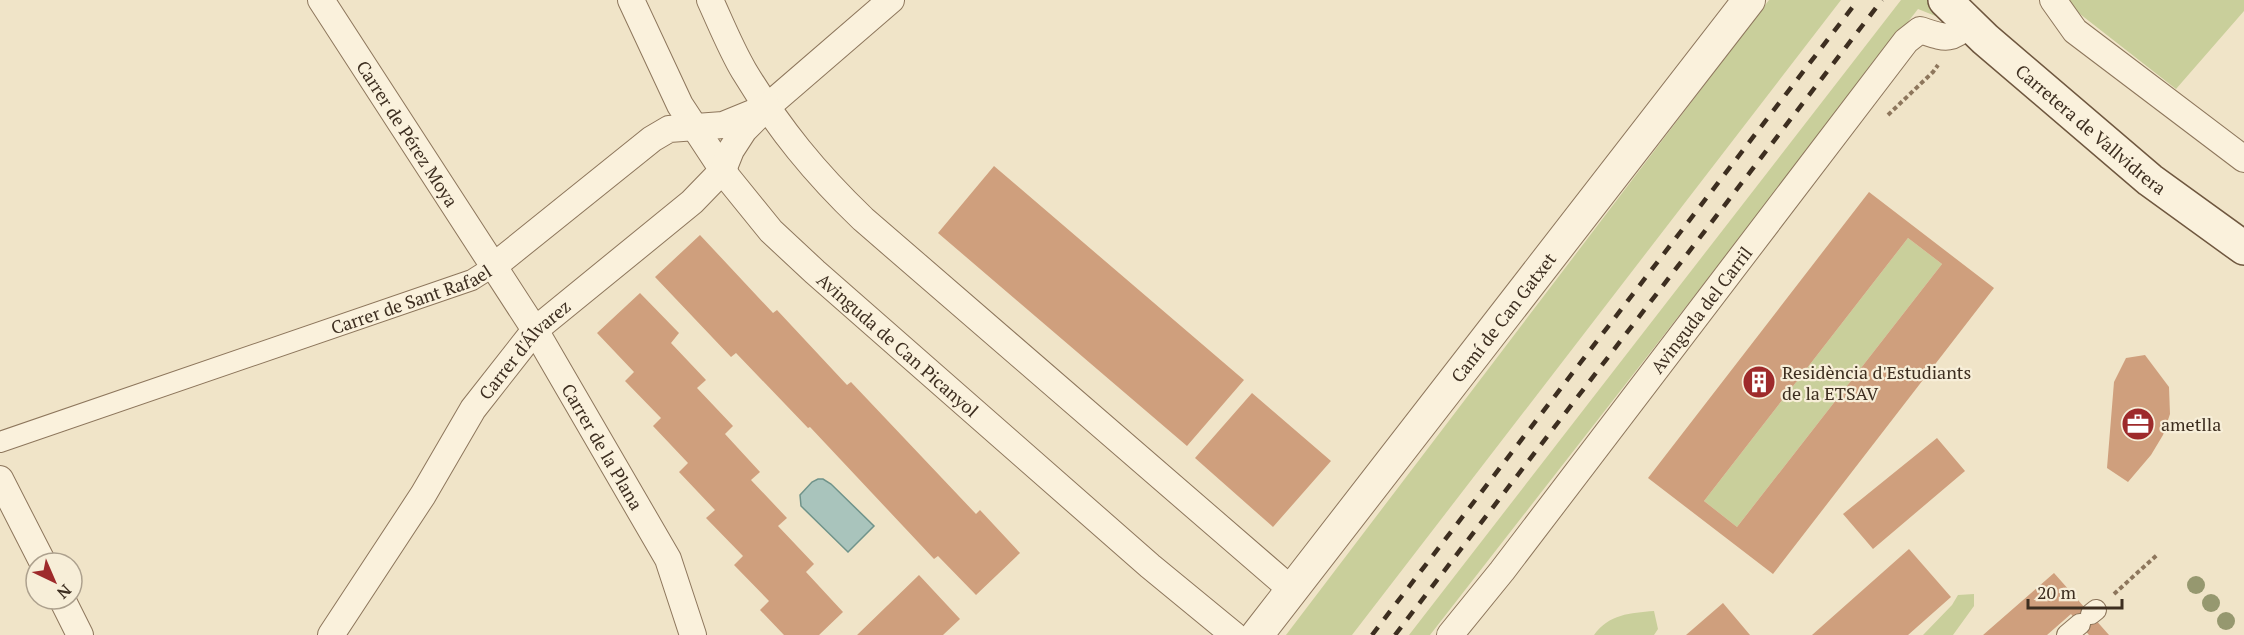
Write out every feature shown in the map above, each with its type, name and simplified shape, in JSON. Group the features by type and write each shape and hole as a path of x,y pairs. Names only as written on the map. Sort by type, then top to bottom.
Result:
{"main road":[{"name":"Carretera de Vallvidrera","path":"1945,0 1985,39 2150,180 2244,248"}],"street":[{"name":"Carrer de Pérez Moya","path":"321,0 494,266"},
{"name":"Avinguda de Can Picanyol","path":"631,0 680,105 723,170 771,231 815,273 1150,566 1234,635"},
{"path":"710,0 743,70 786,136 824,182 863,219 1293,591"},
{"name":"Carrer de Sant Rafael","path":"0,442 471,280 494,266 652,139 669,129 723,125 767,107 891,0"},
{"name":"Camí de Can Gatxet","path":"1257,635 1749,0"},
{"path":"2053,0 2075,32 2244,159"},
{"name":"Avinguda del Carril","path":"1450,635 1502,571 1906,41 1920,30 1945,38 1957,35 1970,23"},
{"name":"Carrer d'Álvarez","path":"331,635 423,495 473,409 535,330 692,202 723,170 731,150 744,130 767,107"},
{"name":"Carrer de la Plana","path":"494,266 535,330 668,559 693,635"},
{"path":"0,479 37,551"},
{"path":"68,611 80,635"}],"path":[{"path":"2083,621 2158,554"}],"green space":[{"path":"1769,0 1841,0 1352,635 1286,635"},
{"path":"1901,0 1954,0 1938,17 1918,9 1430,635 1409,635"},
{"path":"2068,0 2244,0 2244,11 2176,89 2071,7"},
{"path":"1908,238 1942,264 1737,527 1704,501"},
{"path":"1974,594 1974,606 1953,635 1923,635 1952,605 1958,595"},
{"path":"1654,611 1658,629 1654,635 1594,635 1613,619 1628,614"}],"water":[{"path":"818,479 831,484 874,526 848,552 801,506 800,495"}],"building":[{"path":"994,166 1244,380 1187,446 938,233"},
{"name":"Residència d'Estudiants de la ETSAV","path":"1869,192 1994,288 1773,574 1648,478","holes":["1908,238 1942,264 1737,527 1704,501"]},
{"path":"700,235 773,313 777,310 847,385 851,382 976,514 980,510 1020,553 976,595 938,556 934,559 810,427 808,428 736,353 731,357 655,277"},
{"path":"640,293 679,333 671,343 706,380 697,388 733,426 725,434 760,472 751,480 787,518 778,526 814,564 806,572 843,612 819,635 784,635 760,610 769,601 734,565 743,556 706,518 715,510 679,472 688,463 653,426 661,418 625,381 634,372 597,333"},
{"name":"ametlla","path":"2145,355 2169,387 2170,414 2163,435 2151,455 2128,482 2107,468 2114,382 2126,358"},
{"path":"1252,393 1331,461 1273,527 1195,458"},
{"path":"1937,438 1965,471 1873,549 1843,514"},
{"path":"1909,549 1951,597 1908,635 1812,635"},
{"path":"2054,573 2109,635 2089,635 2071,614 2047,635 1983,635"},
{"path":"919,575 960,619 943,635 857,635"},
{"path":"1723,603 1750,635 1686,635"}],"railway":[{"path":"1372,635 1858,0"},
{"path":"1395,635 1882,0"}],"place":[{"name":"Residència d'Estudiants de la ETSAV","path":"1759,382"},
{"name":"ametlla","path":"2138,424"}]}
